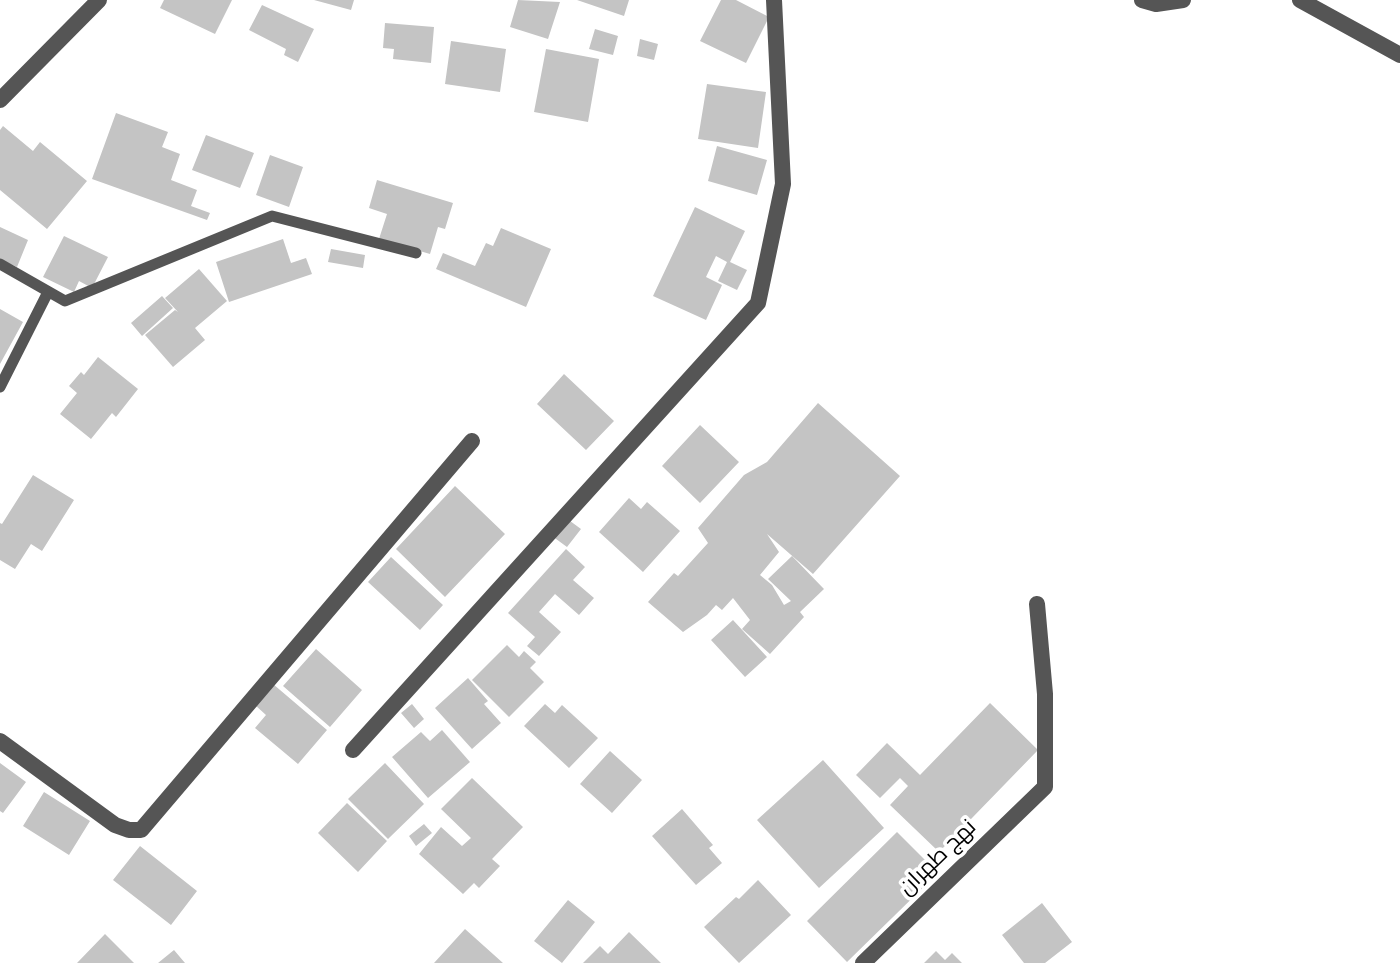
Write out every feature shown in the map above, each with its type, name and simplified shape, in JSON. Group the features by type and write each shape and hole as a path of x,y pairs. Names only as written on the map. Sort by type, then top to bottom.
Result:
{"street":[{"path":"0,100 99,0"},
{"path":"353,750 758,303 783,184 774,0"},
{"path":"1142,0 1156,4 1183,0"},
{"path":"1300,0 1400,55"},
{"path":"0,741 115,825 141,830 472,441"},
{"name":"نهج طهران","path":"863,963 1045,787 1045,694 1037,604"}],"lane":[{"path":"0,264 65,301 272,216 416,253"},
{"path":"0,387 48,292"}],"building":[{"path":"164,0 232,0 215,34 160,8"},
{"path":"314,0 354,0 351,10"},
{"path":"518,0 560,2 548,39 510,27"},
{"path":"577,0 629,0 624,16"},
{"path":"721,0 736,0 769,17 746,63 700,41"},
{"path":"262,5 314,29 298,62 284,55 286,49 249,30"},
{"path":"385,23 434,27 431,63 393,59 394,49 383,48"},
{"path":"595,29 618,36 613,55 589,49"},
{"path":"640,39 658,44 654,60 637,56"},
{"path":"451,41 506,49 500,92 445,84"},
{"path":"546,49 599,59 588,122 534,112"},
{"path":"707,84 766,92 758,148 698,139"},
{"path":"116,113 168,132 162,147 180,154 171,180 197,190 191,206 210,213 207,220 92,179"},
{"path":"3,126 33,151 40,142 87,181 47,229 0,190 0,130"},
{"path":"206,135 254,153 240,188 192,170"},
{"path":"717,146 767,160 757,195 708,181"},
{"path":"270,155 303,167 289,207 256,195"},
{"path":"377,180 453,203 445,229 438,227 430,254 379,239 387,214 369,208"},
{"path":"695,207 745,231 730,262 747,270 737,290 718,281 727,262 716,256 706,277 722,285 706,320 653,296"},
{"path":"0,227 28,240 17,267 0,259"},
{"path":"501,228 551,249 526,307 436,269 443,253 475,266 486,243 493,246"},
{"path":"64,236 108,257 92,288 79,281 74,292 43,277"},
{"path":"283,239 291,263 306,258 312,274 229,302 216,262"},
{"path":"331,249 365,255 363,268 328,262"},
{"path":"199,269 227,301 195,328 205,340 173,367 145,335 175,310 178,312 165,298"},
{"path":"162,296 173,308 142,336 131,323"},
{"path":"0,309 23,322 0,364"},
{"path":"98,357 138,389 116,417 112,413 91,439 60,414 77,393 69,386 81,372 84,375"},
{"path":"564,374 614,421 586,450 537,404"},
{"path":"818,403 900,476 813,574 767,534 779,552 760,575 772,585 784,605 791,601 768,579 792,556 824,589 800,612 804,617 770,654 742,629 750,620 733,598 722,610 716,605 683,632 648,602 674,573 678,576 708,543 698,528 744,475 767,462"},
{"path":"700,425 739,462 700,503 662,466"},
{"path":"33,475 74,500 42,551 31,544 15,569 0,560 0,523"},
{"path":"455,486 505,534 445,597 396,549"},
{"path":"629,498 641,509 647,502 680,531 643,572 599,532"},
{"path":"566,518 581,529 567,547 552,536"},
{"path":"566,549 585,567 573,580 594,598 579,615 555,594 539,612 561,632 539,656 527,646 535,637 508,613"},
{"path":"391,557 443,605 420,630 368,582"},
{"path":"733,620 767,657 745,677 711,640"},
{"path":"507,645 519,657 524,651 536,662 530,668 544,682 509,717 472,680"},
{"path":"316,649 362,690 330,727 283,686"},
{"path":"468,678 488,701 484,704 501,723 472,749 435,708"},
{"path":"273,684 327,730 298,764 255,728 266,715 255,705"},
{"path":"990,703 1038,750 939,852 890,805 908,786 900,778 880,798 856,775 887,743 920,775"},
{"path":"412,704 424,719 414,728 401,713"},
{"path":"545,704 555,713 562,705 598,738 569,768 524,726"},
{"path":"442,730 470,762 428,798 392,757 421,732 430,741"},
{"path":"610,751 642,780 612,813 580,784"},
{"path":"823,760 884,828 819,888 757,820"},
{"path":"0,763 26,782 3,813 0,811"},
{"path":"385,763 424,804 388,839 348,799"},
{"path":"472,778 523,827 492,859 500,866 479,888 474,883 463,894 419,854 441,827 462,846 471,838 441,809"},
{"path":"44,792 90,821 69,855 23,826"},
{"path":"347,803 387,841 358,872 318,833"},
{"path":"682,809 713,845 709,848 722,863 696,885 652,836"},
{"path":"424,824 432,833 416,846 409,836"},
{"path":"897,832 938,873 847,962 807,921"},
{"path":"140,846 197,891 171,925 113,880"},
{"path":"758,880 791,915 739,963 704,927"},
{"path":"568,900 595,922 562,963 534,941"},
{"path":"1042,903 1072,942 1045,963 1024,963 1002,935"},
{"path":"465,929 503,963 434,963"},
{"path":"629,932 661,963 583,963 600,946 608,954"},
{"path":"105,934 134,963 77,963"},
{"path":"174,950 185,963 158,963"},
{"path":"936,951 945,960 952,953 962,963 924,963"}]}
